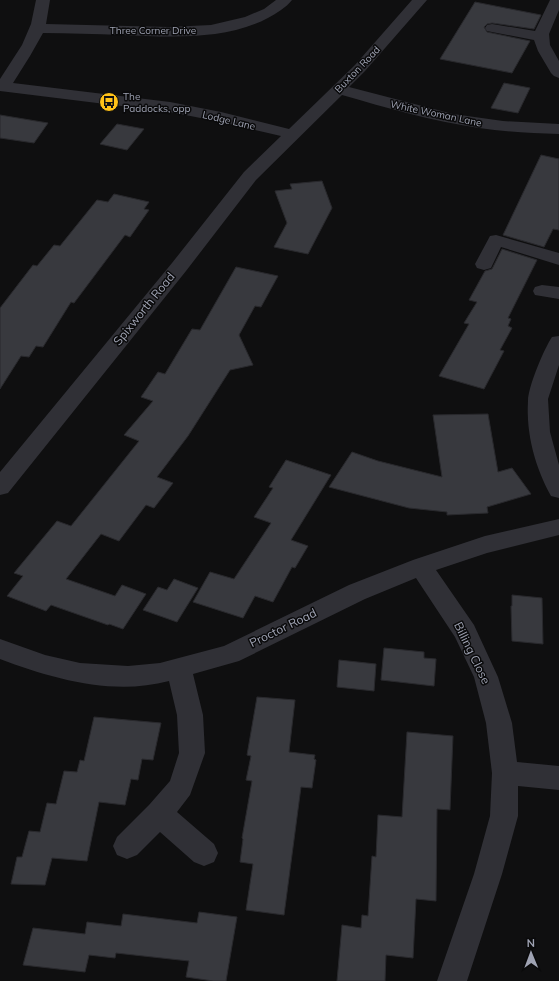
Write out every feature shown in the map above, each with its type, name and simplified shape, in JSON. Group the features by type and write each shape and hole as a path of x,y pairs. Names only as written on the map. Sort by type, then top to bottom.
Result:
{"street":[{"path":"2,86 30,44 38,28 43,0"},
{"name":"Three Corner Drive","path":"38,28 173,32 207,29 233,25 257,17 285,0"},
{"name":"Buxton Road","path":"291,134 360,68 420,0"},
{"path":"544,0 542,5 550,16"},
{"path":"557,0 542,29 541,37 543,47 558,71"},
{"path":"492,28 541,37"},
{"name":"Lodge Lane","path":"2,86 170,107 221,117 291,134"},
{"name":"White Woman Lane","path":"339,89 387,103 470,122 559,129"},
{"path":"470,122 516,134 559,138"},
{"name":"Spixworth Road","path":"0,487 184,261 250,176 291,134"},
{"path":"484,264 496,240 559,259"},
{"path":"559,342 551,359 538,399 539,432 548,465 559,490"},
{"name":"Proctor Road","path":"0,649 44,665 80,673 128,676 160,673 230,654 357,592 421,566 485,545 559,527"},
{"name":"Billing Close","path":"421,566 465,632 486,677 499,723 505,773 504,816 488,874 452,981"},
{"path":"127,846 159,814 181,787 192,753 190,715 179,668"},
{"path":"505,773 559,778"},
{"path":"159,814 204,853"}],"building":[{"path":"475,2 541,15 534,29 492,23 487,24 484,27 487,32 530,41 512,73 440,59"},
{"path":"504,83 530,88 518,113 491,108"},
{"path":"0,115 48,123 34,143 0,138"},
{"path":"117,124 144,129 127,150 100,144"},
{"path":"541,155 559,159 559,230 553,229 544,247 503,235"},
{"path":"322,181 332,208 308,254 274,247 287,223 275,191 292,189 290,184"},
{"path":"114,194 149,202 144,209 149,210 130,237 125,235 74,303 71,302 43,347 36,346 29,357 21,356 0,389 0,308 33,265 37,266 54,245 60,246 97,200 108,202"},
{"path":"502,249 537,260 508,318 511,319 508,326 512,328 500,350 504,351 484,389 439,376 469,324 464,323 477,302 469,300 485,271 492,269"},
{"path":"236,267 278,276 261,307 255,306 239,335 253,365 230,370 188,436 157,477 173,483 154,508 146,505 119,541 101,534 66,579 115,596 122,585 146,594 123,629 51,605 46,611 7,596 23,576 14,573 57,521 71,526 139,441 124,435 153,401 141,397 158,372 165,374 192,329 200,330"},
{"path":"488,414 498,472 512,468 531,494 487,507 488,513 447,515 447,512 409,508 329,487 352,452 378,461 442,477 433,415"},
{"path":"286,460 331,475 291,540 308,546 295,568 292,567 273,602 255,596 243,618 193,602 210,572 234,579 271,523 254,517 273,488 269,487"},
{"path":"174,579 198,588 177,622 143,610 158,587 167,590"},
{"path":"512,595 542,598 543,644 512,641"},
{"path":"384,648 424,652 424,658 436,659 434,686 381,680"},
{"path":"339,660 376,664 374,691 337,687"},
{"path":"257,697 295,700 289,752 315,755 314,759 316,760 312,788 301,787 284,915 246,910 253,864 240,862 242,838 252,781 246,780 251,756 247,755"},
{"path":"94,717 161,723 153,760 142,759 138,780 131,779 125,805 99,802 87,861 52,858 45,885 11,884 17,857 22,857 29,831 40,832 47,803 56,804 64,771 77,772 80,760 84,761"},
{"path":"407,732 453,736 450,810 437,809 436,901 416,899 413,958 386,955 385,981 337,981 342,925 361,928 362,915 368,916 372,856 376,857 378,815 402,817"},
{"path":"199,912 237,917 226,981 213,981 186,977 189,961 116,953 115,958 89,955 85,972 23,965 33,928 85,934 87,922 121,926 123,914 197,923"}],"place":[{"name":"The Paddocks, opp","path":"109,102"}]}
